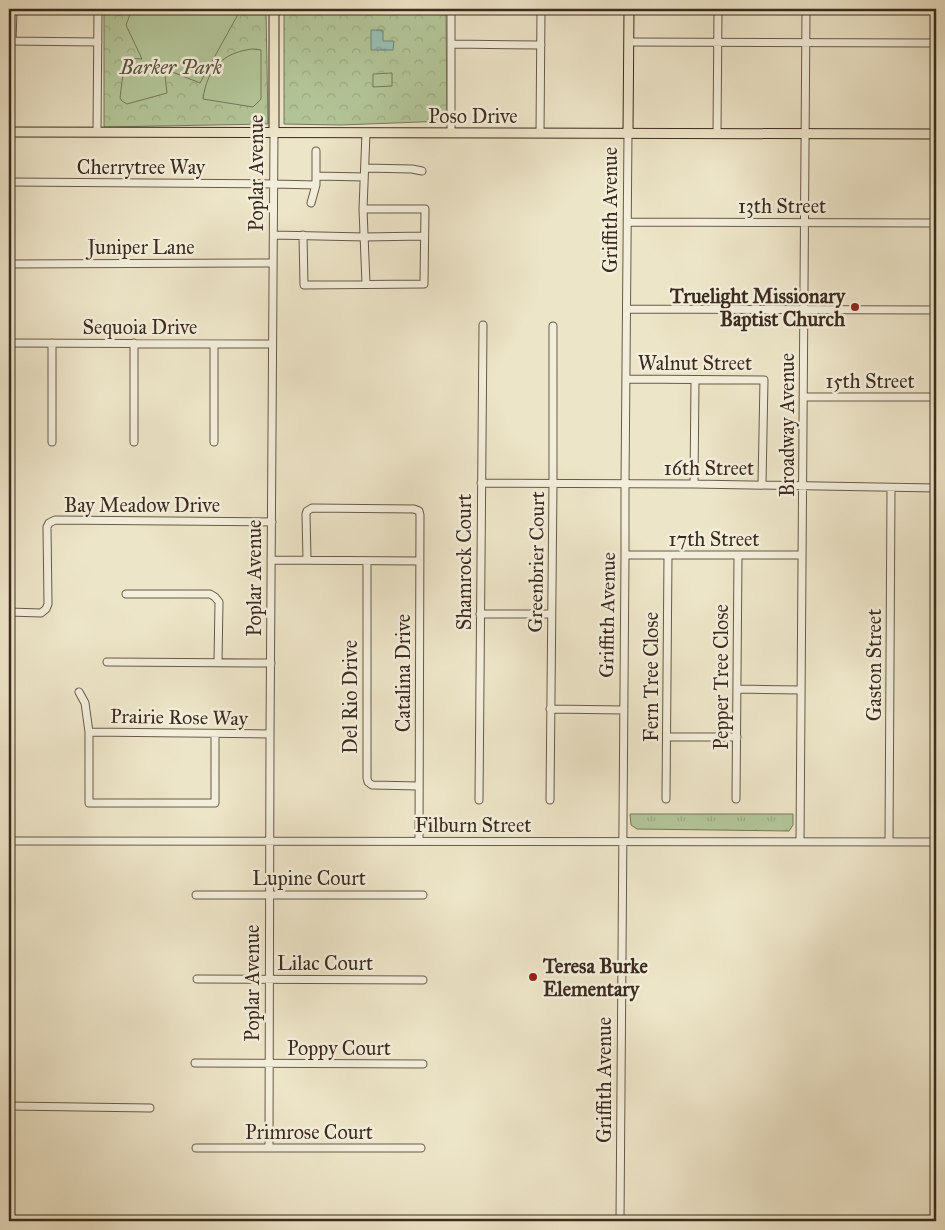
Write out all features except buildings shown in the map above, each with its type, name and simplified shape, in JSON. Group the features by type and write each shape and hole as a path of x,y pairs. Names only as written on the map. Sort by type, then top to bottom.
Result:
{"main road":[{"name":"Poplar Avenue","path":"274,9 274,132"},
{"name":"Griffith Avenue","path":"628,133 629,9"},
{"name":"Poso Drive","path":"9,132 936,134"}],"street":[{"path":"12,9 10,41 98,42"},
{"path":"98,9 98,132"},
{"path":"451,9 451,133"},
{"path":"540,133 541,9"},
{"path":"717,134 718,9"},
{"name":"Broadway Avenue","path":"800,842 806,9"},
{"path":"629,42 936,44"},
{"path":"451,44 541,45"},
{"name":"Poplar Avenue","path":"269,1148 269,841 274,132"},
{"path":"366,133 363,209 366,284"},
{"name":"Griffith Avenue","path":"620,1221 628,133"},
{"path":"311,203 317,176 316,151"},
{"path":"365,168 422,171"},
{"path":"317,176 364,176"},
{"name":"Cherrytree Way","path":"9,182 316,185"},
{"path":"303,235 304,285 424,284 424,209 363,209"},
{"name":"13th Street","path":"628,222 936,223"},
{"path":"274,235 424,236"},
{"name":"Juniper Lane","path":"9,264 274,263"},
{"path":"627,309 936,310"},
{"name":"Shamrock Court","path":"479,800 483,325"},
{"name":"Greenbrier Court","path":"550,800 553,326"},
{"name":"Sequoia Drive","path":"9,343 272,344"},
{"path":"52,343 52,442"},
{"path":"134,344 134,442"},
{"path":"214,344 214,442"},
{"name":"Walnut Street","path":"627,379 764,380 762,484"},
{"path":"694,484 695,380"},
{"name":"15th Street","path":"804,397 936,397"},
{"name":"16th Street","path":"481,483 762,484 936,488"},
{"name":"Gaston Street","path":"889,842 891,488"},
{"name":"Catalina Drive","path":"306,560 306,514 312,508 414,509 419,511 419,841"},
{"name":"Bay Meadow Drive","path":"9,612 41,613 46,609 48,604 47,527 49,523 55,520 272,522"},
{"name":"17th Street","path":"625,555 802,555"},
{"name":"Fern Tree Close","path":"666,799 668,555"},
{"name":"Pepper Tree Close","path":"736,799 738,555"},
{"path":"271,560 420,561"},
{"name":"Del Rio Drive","path":"367,560 367,778 368,782 372,785 419,786"},
{"path":"126,594 210,594 215,597 219,602 218,662"},
{"path":"480,614 551,614"},
{"path":"107,662 271,663"},
{"path":"738,689 801,690"},
{"path":"79,692 85,703 89,732 89,803 215,803 215,734"},
{"path":"550,709 624,710"},
{"name":"Prairie Rose Way","path":"89,732 270,734"},
{"path":"666,737 737,737"},
{"name":"Filburn Street","path":"9,841 936,842"},
{"name":"Lupine Court","path":"196,895 423,895"},
{"name":"Lilac Court","path":"197,979 423,980"},
{"name":"Poppy Court","path":"195,1063 423,1064"},
{"path":"9,1106 150,1108"},
{"name":"Primrose Court","path":"196,1148 421,1148"}],"green space":[{"name":"Barker Park","path":"104,9 266,9 268,124 104,127"},
{"path":"132,9 241,9 200,83 155,65 165,76 167,93 127,104 120,98 125,58 142,59 126,25"},
{"path":"284,9 446,9 447,121 341,125 284,124"},
{"path":"252,49 261,50 261,99 253,107 203,99 208,79 218,64 232,54"},
{"path":"392,73 392,86 373,87 373,74"},
{"path":"630,814 793,814 793,825 789,831 637,829 631,825"}],"water":[{"path":"371,30 383,30 383,41 394,41 393,50 371,50"}],"place":[{"name":"Truelight Missionary Baptist Church","path":"855,307"},
{"name":"Teresa Burke Elementary","path":"533,977"}]}
